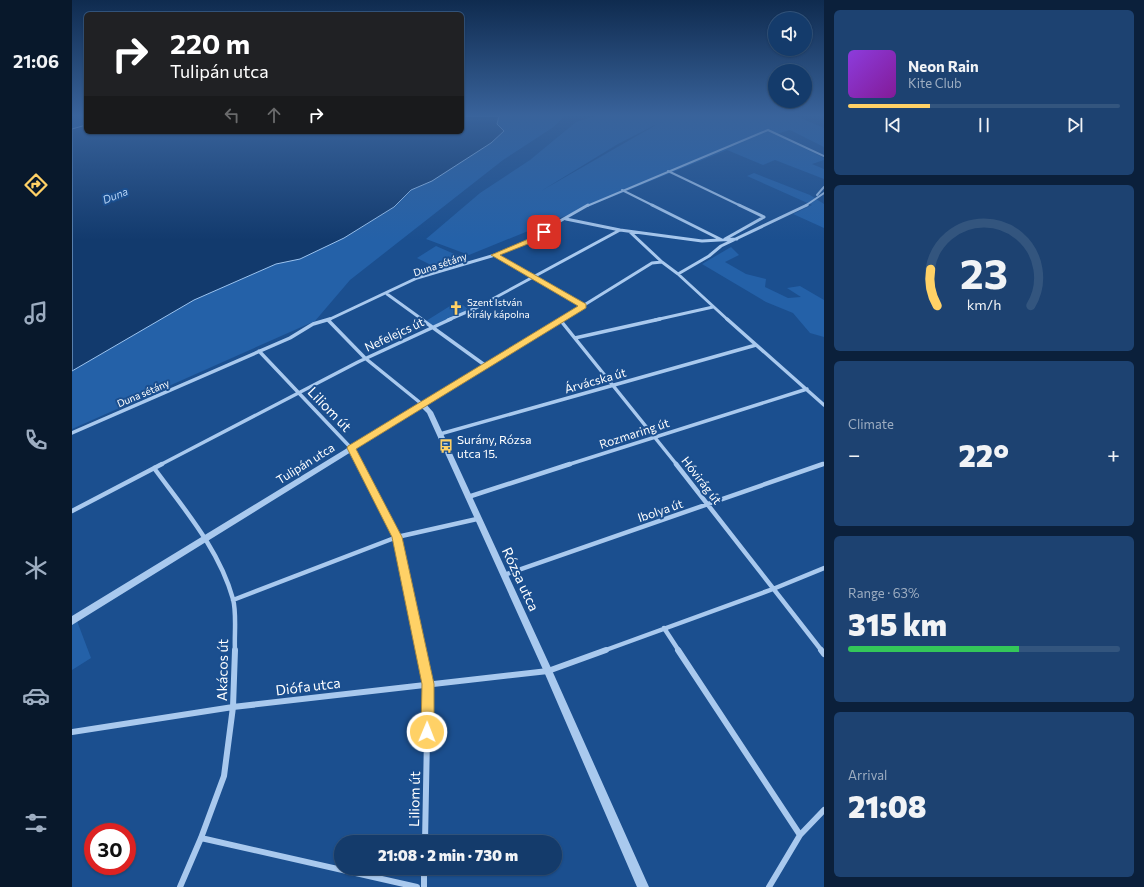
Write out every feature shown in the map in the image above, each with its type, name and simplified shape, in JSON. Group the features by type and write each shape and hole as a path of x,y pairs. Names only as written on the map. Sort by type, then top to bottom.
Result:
{"street":[{"name":"Duna sétány","path":"72,433 290,338 313,324 328,320 387,294 417,278 495,255 536,239 553,225 566,219 593,202 701,157"},
{"path":"668,171 764,216 722,240"},
{"path":"678,274 709,256 721,246 804,207 816,197 824,187"},
{"path":"622,190 722,240"},
{"path":"816,197 824,193"},
{"path":"566,219 630,232 702,242 737,239"},
{"name":"Nefelejcs út","path":"72,511 365,358 476,308 536,277 620,230"},
{"path":"630,232 824,405"},
{"path":"721,246 722,240"},
{"path":"495,255 536,277 584,306"},
{"name":"Tulipán utca","path":"72,620 561,321 652,263 662,262"},
{"path":"387,294 486,366"},
{"path":"575,338 713,307"},
{"name":"Rózsa utca","path":"328,320 365,358 430,412 477,519 548,671 643,886"},
{"name":"Hóvirág út","path":"561,321 655,437 824,654"},
{"name":"Árvácska út","path":"440,434 756,345"},
{"name":"Liliom út","path":"259,351 298,394 351,448 397,537 428,684 425,835"},
{"name":"Rozmaring út","path":"467,497 807,389"},
{"name":"Ibolya út","path":"503,575 824,464"},
{"name":"Akácos út","path":"154,468 205,538 222,570 233,600 235,650 233,707 224,776 201,838 180,887"},
{"path":"233,600 397,537 477,519"},
{"name":"Diófa utca","path":"72,732 233,707 548,671 774,589 824,568"},
{"path":"664,628 800,836"},
{"path":"769,887 800,836 824,810"},
{"path":"201,838 417,887"},
{"path":"424,875 424,887"}],"shaded area":[{"path":"469,157 507,157 350,280 315,321 72,429 72,371 194,300 276,264 300,259 344,238 394,207 411,190 432,181"},
{"path":"533,157 596,157 541,191 599,157 709,157 469,255 426,239 480,193"},
{"path":"745,157 823,157 824,160 812,164 824,169 824,179 775,160 763,165"},
{"path":"754,173 810,195 824,204 824,228 793,214 812,205 747,176"},
{"path":"436,246 459,256 439,269 417,258"},
{"path":"731,247 739,255 725,262 746,274 766,279 765,287 788,298 801,297 787,288 800,286 824,300 824,337 810,333 793,313 766,302 702,264"},
{"path":"458,301 469,310 432,326 426,321"},
{"path":"77,621 91,658 72,670 72,624"}],"water":[{"name":"Duna","path":"72,157 469,157 432,181 411,190 394,207 344,238 300,259 276,264 194,300 72,371"}],"place":[{"name":"Szent István király kápolna","path":"456,308"},
{"name":"Surány, Rózsa utca 15.","path":"446,446"}],"route":[{"path":"427,732 428,684 397,537 351,448 584,306 536,277 495,255 536,239 544,232"}]}
